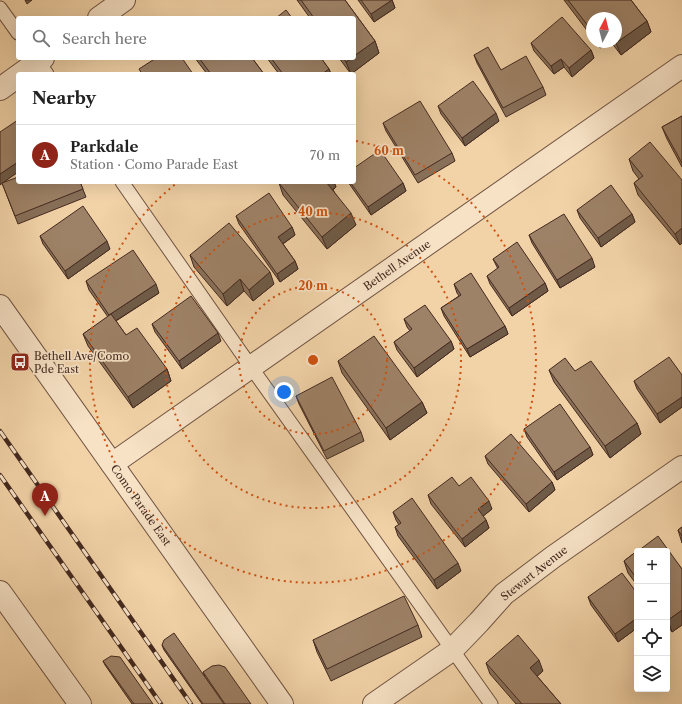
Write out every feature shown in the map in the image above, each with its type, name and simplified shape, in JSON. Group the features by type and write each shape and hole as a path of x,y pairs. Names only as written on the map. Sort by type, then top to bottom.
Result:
{"street":[{"path":"102,16 124,0"},
{"path":"25,72 41,63"},
{"name":"Bethell Avenue","path":"112,464 682,66"},
{"path":"0,89 16,77"},
{"name":"Como Parade East","path":"0,306 282,704"},
{"name":"Stewart Avenue","path":"374,704 452,650 504,594 553,557 682,467"},
{"path":"0,592 80,704"}],"lane":[{"path":"0,8 16,30"},
{"path":"123,184 251,367 491,704"}],"building":[{"path":"301,0 345,0 375,41 356,55 356,16 313,16"},
{"path":"361,0 392,0 371,14"},
{"path":"568,0 631,0 647,21 622,39 622,12 586,12 586,23"},
{"path":"286,10 290,16 278,16"},
{"path":"562,17 586,44 586,48 589,48 591,50 569,68 561,59 551,66 531,43"},
{"path":"488,47 501,70 526,56 543,87 503,108 474,55"},
{"path":"153,60 183,60 192,72 141,72 139,69"},
{"path":"200,60 254,60 262,72 210,72"},
{"path":"272,60 322,60 329,69 325,72 282,72"},
{"path":"473,81 496,113 462,138 438,106"},
{"path":"420,101 452,153 415,175 383,123"},
{"path":"682,116 682,163 662,127"},
{"path":"16,121 16,163 0,174 0,132"},
{"path":"650,142 682,180 682,228 675,234 634,183 643,176 629,159"},
{"path":"380,150 403,183 368,207 351,184 356,184 356,167"},
{"path":"16,178 16,184 81,184 83,189 15,216 2,183"},
{"path":"280,184 328,184 351,213 322,237"},
{"path":"611,185 632,214 598,238 577,210"},
{"path":"269,193 292,227 278,237 295,261 277,274 236,216"},
{"path":"83,206 107,241 65,271 40,236"},
{"path":"564,214 592,258 557,280 529,235"},
{"path":"229,223 270,272 249,290 240,279 223,294 190,255"},
{"path":"517,242 545,283 509,308 487,276 499,267 493,259"},
{"path":"133,250 156,284 109,315 86,281"},
{"path":"471,273 505,326 467,349 441,308 461,295 454,284"},
{"path":"191,296 218,333 179,361 152,324"},
{"path":"425,305 451,341 414,368 394,342 412,329 404,319"},
{"path":"111,314 126,335 137,328 167,369 128,397 83,334"},
{"path":"374,336 422,402 386,428 338,361"},
{"path":"669,357 682,375 682,397 657,414 634,381"},
{"path":"565,358 575,371 591,361 637,423 605,446 549,370"},
{"path":"332,377 361,432 324,451 296,396"},
{"path":"560,404 590,447 554,472 524,429"},
{"path":"511,434 552,482 526,504 485,456"},
{"path":"452,477 459,486 471,477 489,501 478,509 486,520 462,539 428,495"},
{"path":"412,498 458,563 434,580 395,527 401,523 393,512"},
{"path":"682,527 682,536 678,530"},
{"path":"658,536 667,548 642,548"},
{"path":"670,552 682,569 682,610 670,619"},
{"path":"634,553 634,575 624,561"},
{"path":"622,573 634,589 634,620 615,634 588,597"},
{"path":"404,596 418,625 327,669 313,640"},
{"path":"174,633 224,704 203,704 162,645 164,640"},
{"path":"518,635 539,660 530,668 561,704 522,704 486,663"},
{"path":"111,656 120,657 153,704 134,704 103,661"},
{"path":"219,665 225,667 251,704 225,704 203,672 212,666"}],"railway":[{"path":"0,431 191,704"},
{"path":"0,475 161,704"}],"place":[{"name":"Bethell Ave/Como Pde East","path":"20,362"},
{"name":"Parkdale","path":"45,516"}]}
